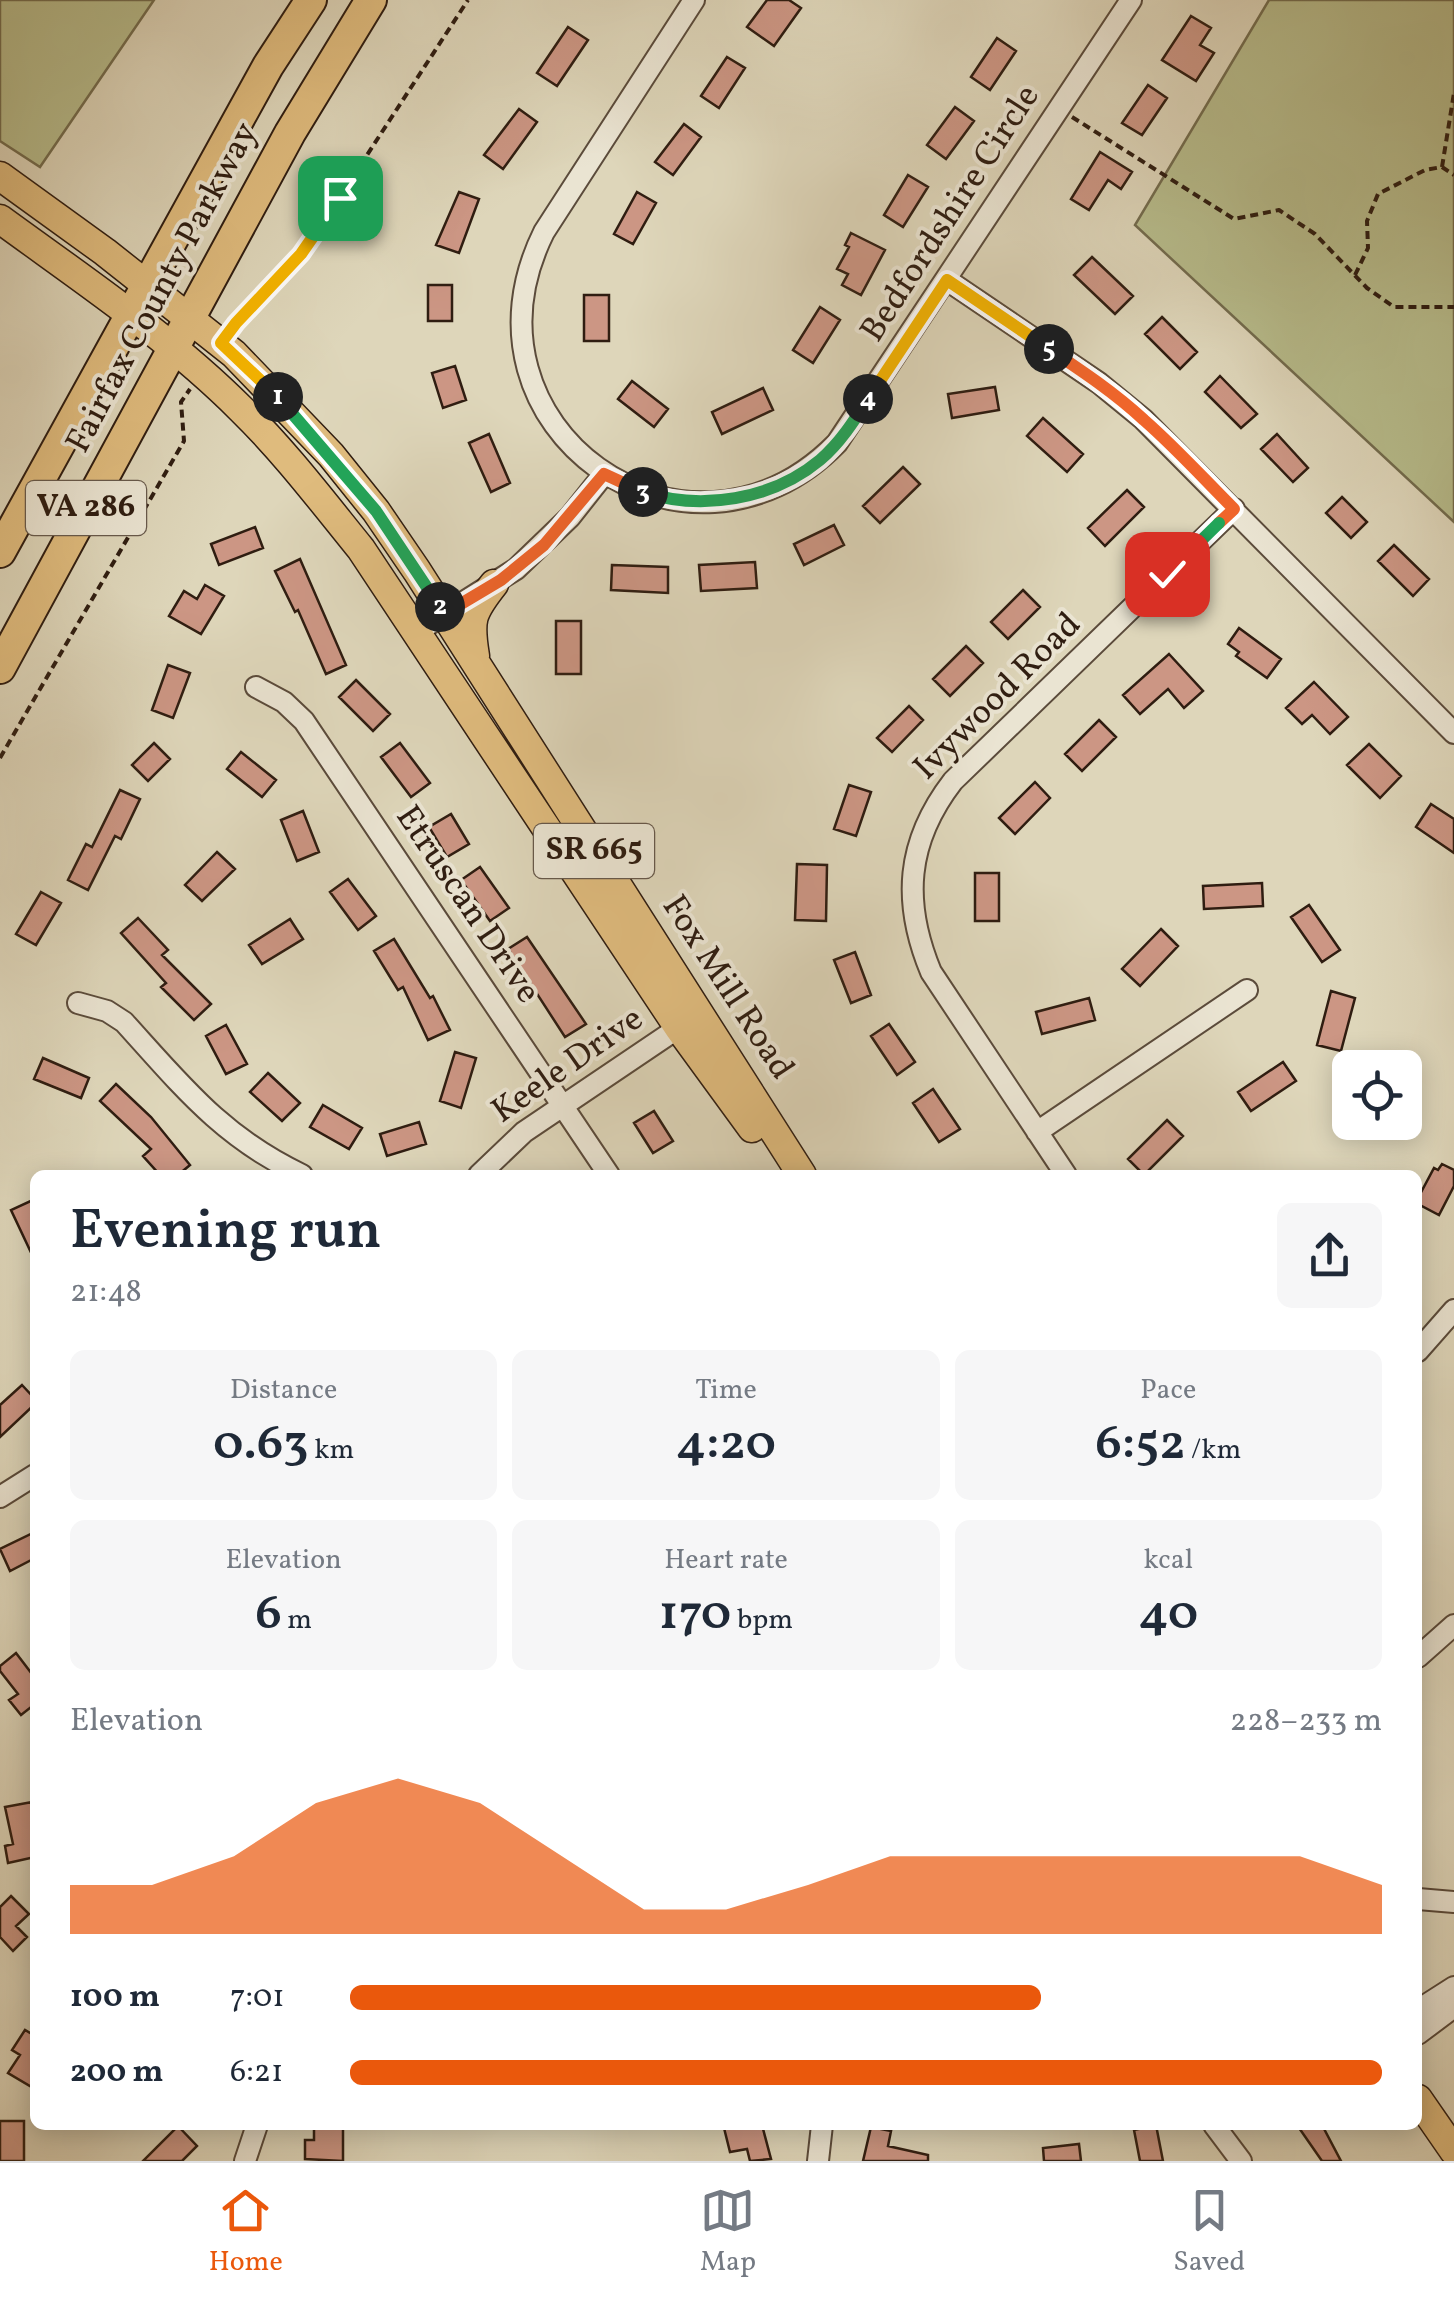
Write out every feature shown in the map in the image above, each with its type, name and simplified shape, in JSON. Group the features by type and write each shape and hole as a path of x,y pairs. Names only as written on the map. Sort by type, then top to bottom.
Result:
{"highway":[{"name":"Fairfax County Parkway","path":"0,552 268,66 311,0"},
{"name":"Fairfax County Parkway","path":"0,668 290,133 371,0"}],"main road":[{"name":"Fox Mill Road","path":"0,176 221,343 281,400 376,511 477,667 781,1170"},
{"name":"Fox Mill Road","path":"0,219 201,372 239,406 308,482 361,549 415,632 798,1170"},
{"path":"477,667 471,622 494,584"},
{"path":"1422,2105 1454,2151"}],"street":[{"name":"Bedfordshire Circle","path":"694,0 544,232 525,280 521,329 525,362 535,392 560,432 604,474 622,485 654,496 692,501 731,499 788,481 837,443 1131,0"},
{"path":"947,280 1143,419 1454,734"},
{"path":"415,632 494,584 544,545 604,474"},
{"name":"Ivywood Road","path":"1063,1170 940,987 924,954 913,906 912,879 923,828 952,781 1234,509"},
{"name":"Etruscan Drive","path":"256,688 284,702 304,721 606,1170"},
{"path":"1037,1132 1247,990"},
{"path":"78,1002 124,1022 222,1126 292,1170"},
{"name":"Keele Drive","path":"484,1170 507,1146 689,1021"},
{"path":"1422,1346 1454,1310"},
{"path":"0,1497 30,1478"},
{"path":"1422,1654 1454,1626"},
{"path":"1422,1899 1454,1902"},
{"path":"1422,2007 1454,1987"},
{"path":"1422,2031 1454,2008"},
{"path":"245,2161 255,2130"},
{"path":"818,2161 821,2130"},
{"path":"1218,2130 1241,2161"}],"path":[{"path":"221,343 310,244 468,0"},
{"path":"1442,167 1454,93"},
{"path":"1060,109 1234,219 1279,210 1314,234 1355,276 1394,307 1454,308"},
{"path":"1355,276 1368,248 1367,221 1378,194 1425,170 1442,167 1454,175"},
{"path":"0,758 184,441 181,402 201,372"}],"green space":[{"path":"0,0 154,0 40,167 0,141"},
{"path":"1269,0 1454,0 1454,522 1135,225"}],"building":[{"path":"767,0 789,0 801,8 774,46 747,27"},
{"path":"1191,16 1211,28 1200,45 1214,53 1196,81 1162,60"},
{"path":"568,27 588,40 557,86 537,73"},
{"path":"997,38 1016,51 990,90 971,77"},
{"path":"727,57 745,68 719,108 701,96"},
{"path":"1148,85 1167,98 1142,135 1122,123"},
{"path":"955,107 974,121 946,159 927,145"},
{"path":"519,109 537,122 503,169 484,155"},
{"path":"684,124 701,137 673,175 655,162"},
{"path":"1100,152 1132,172 1121,189 1108,180 1089,210 1071,199"},
{"path":"908,175 928,187 903,227 884,215"},
{"path":"459,192 479,199 459,253 436,245"},
{"path":"637,192 656,203 633,244 614,234"},
{"path":"851,233 885,250 861,295 842,285 848,274 837,269 849,247 845,245"},
{"path":"1092,257 1133,296 1115,314 1074,275"},
{"path":"428,285 452,285 452,321 428,321"},
{"path":"584,295 609,295 609,341 584,341"},
{"path":"820,307 840,320 813,363 793,350"},
{"path":"1162,317 1197,352 1180,369 1145,334"},
{"path":"455,366 466,400 443,408 432,373"},
{"path":"1220,376 1257,414 1241,428 1205,392"},
{"path":"632,381 668,409 654,427 618,399"},
{"path":"995,387 999,410 952,418 948,394"},
{"path":"763,388 773,410 722,434 712,412"},
{"path":"1043,418 1083,454 1067,472 1027,436"},
{"path":"489,434 510,483 491,492 469,443"},
{"path":"1277,434 1308,468 1293,482 1261,449"},
{"path":"903,467 920,484 880,523 863,506"},
{"path":"1127,490 1144,507 1105,546 1088,528"},
{"path":"1342,497 1367,522 1351,538 1326,513"},
{"path":"834,525 844,545 804,565 794,544"},
{"path":"255,527 263,548 219,565 211,544"},
{"path":"1394,545 1429,579 1413,596 1378,561"},
{"path":"300,559 346,665 326,674 298,610 295,612 275,571"},
{"path":"755,562 757,588 701,591 699,565"},
{"path":"612,565 668,567 668,593 611,590"},
{"path":"205,585 224,596 201,634 169,616 184,591 197,599"},
{"path":"1023,590 1040,607 1008,639 991,622"},
{"path":"556,621 581,621 581,674 556,674"},
{"path":"1239,628 1281,659 1267,678 1236,656 1239,652 1228,644"},
{"path":"966,646 983,663 950,696 933,679"},
{"path":"1169,654 1203,691 1184,708 1168,689 1140,714 1123,695"},
{"path":"168,665 190,673 173,718 152,710"},
{"path":"356,680 390,714 373,731 339,697"},
{"path":"1314,682 1348,717 1330,734 1312,715 1302,724 1286,708"},
{"path":"909,706 923,720 892,752 877,738"},
{"path":"1099,720 1116,737 1082,771 1065,754"},
{"path":"154,743 170,759 148,781 132,765"},
{"path":"400,743 430,783 411,797 381,757"},
{"path":"1369,744 1401,776 1380,798 1347,765"},
{"path":"241,752 276,780 262,797 227,769"},
{"path":"1035,782 1050,798 1015,834 999,818"},
{"path":"849,785 871,792 856,836 834,829"},
{"path":"120,790 140,799 121,839 115,836 88,890 68,880 86,844 92,847"},
{"path":"1431,804 1454,819 1454,853 1416,827"},
{"path":"303,811 319,852 297,861 281,820"},
{"path":"451,814 469,844 447,857 429,827"},
{"path":"217,852 235,869 202,901 185,885"},
{"path":"797,864 827,865 826,921 795,920"},
{"path":"480,867 509,908 490,921 461,880"},
{"path":"975,873 999,873 999,921 975,921"},
{"path":"348,879 376,916 358,930 330,892"},
{"path":"1262,883 1263,906 1204,909 1203,886"},
{"path":"41,892 61,903 36,945 16,934"},
{"path":"1309,905 1340,950 1322,962 1291,917"},
{"path":"138,918 168,950 162,955 211,1004 194,1020 161,987 166,983 121,933"},
{"path":"290,919 303,939 262,964 249,945"},
{"path":"1161,929 1178,946 1140,986 1122,969"},
{"path":"527,937 586,1024 565,1037 508,949"},
{"path":"394,939 430,998 433,996 450,1030 428,1040 403,987 398,990 374,951"},
{"path":"855,952 871,995 851,1003 834,960"},
{"path":"1331,991 1355,998 1341,1050 1317,1045"},
{"path":"1089,998 1095,1020 1042,1034 1036,1012"},
{"path":"889,1024 915,1062 897,1075 871,1036"},
{"path":"226,1025 247,1064 226,1074 206,1036"},
{"path":"455,1052 476,1058 461,1108 440,1101"},
{"path":"43,1058 89,1078 81,1098 34,1079"},
{"path":"1283,1062 1296,1081 1251,1111 1238,1092"},
{"path":"268,1073 300,1103 282,1121 250,1092"},
{"path":"116,1084 151,1117 190,1165 184,1170 156,1170 143,1156 151,1149 100,1101"},
{"path":"933,1089 960,1129 939,1142 913,1103"},
{"path":"323,1105 362,1128 349,1149 310,1127"},
{"path":"654,1111 673,1141 653,1153 634,1123"},
{"path":"1167,1120 1183,1136 1149,1170 1139,1170 1128,1159"},
{"path":"419,1122 426,1144 387,1156 380,1134"},
{"path":"1442,1164 1454,1170 1454,1186 1439,1215 1422,1206 1422,1190 1434,1168 1438,1170"},
{"path":"30,1201 30,1250 11,1210"},
{"path":"22,1385 30,1394 30,1409 0,1437 0,1405"},
{"path":"30,1534 30,1561 10,1571 0,1549"},
{"path":"16,1653 30,1671 30,1708 21,1715 9,1700 18,1694 0,1666"},
{"path":"30,1802 30,1858 8,1863 5,1846 13,1844 5,1807"},
{"path":"11,1896 29,1914 16,1926 27,1937 13,1951 0,1937 0,1907"},
{"path":"25,2030 30,2033 30,2086 8,2073 20,2055 12,2050"},
{"path":"0,2121 24,2121 24,2161 0,2161"},
{"path":"174,2130 182,2130 197,2146 182,2161 143,2161"},
{"path":"314,2130 343,2130 343,2161 305,2159 305,2140 314,2140"},
{"path":"724,2130 763,2130 771,2159 750,2161 747,2149 730,2152"},
{"path":"870,2130 891,2131 888,2146 928,2155 928,2161 863,2161"},
{"path":"1134,2130 1157,2130 1163,2161 1140,2161"},
{"path":"1300,2130 1325,2130 1341,2161 1322,2161"},
{"path":"1079,2144 1081,2161 1044,2161 1043,2148"}],"route":[{"path":"340,198 310,244 221,343 281,400 349,478 376,511 444,614 501,580 544,545 604,474 654,496 711,501 769,490 806,471 850,426 947,280 1099,383 1143,419 1234,509 1167,574"}]}
